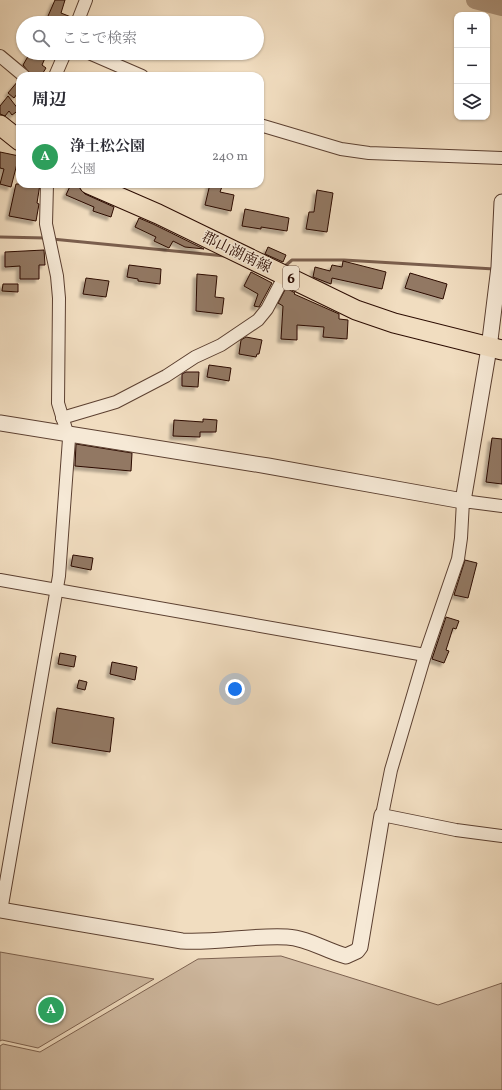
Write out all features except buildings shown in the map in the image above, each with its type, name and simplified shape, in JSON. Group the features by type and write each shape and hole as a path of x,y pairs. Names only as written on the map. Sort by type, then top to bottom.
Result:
{"main road":[{"path":"0,125 16,138"},
{"name":"郡山湖南線","path":"98,188 158,214 356,310 394,323 496,349"}],"street":[{"path":"80,16 86,0"},
{"path":"0,56 19,72"},
{"path":"57,72 62,60"},
{"path":"105,60 133,72"},
{"path":"264,126 341,149 362,152 502,158"},
{"path":"47,188 46,224 59,298 57,395 62,418 69,433 59,576 1,910 182,941 202,942 288,937 302,940 346,956 357,951 360,947 390,770 458,559 462,538 463,501 496,349 502,202"},
{"path":"62,418 116,402 166,376 195,358 221,346 258,320 267,310 285,275"},
{"path":"0,423 268,466 463,501 502,506"},
{"path":"0,580 426,655"},
{"path":"382,814 456,830 502,836"}],"shaded area":[{"path":"0,952 154,979 38,1048 2,1040 0,1041"},
{"path":"281,956 438,1005 502,983 502,1090 0,1090 0,1046 3,1044 40,1052 198,959"}],"waterway":[{"path":"475,0 502,7"},
{"path":"0,237 46,238"},
{"path":"52,239 225,256"},
{"path":"282,265 285,266 292,260 344,260 494,269"}],"place":[{"name":"浄土松公園","path":"51,1010"}]}
